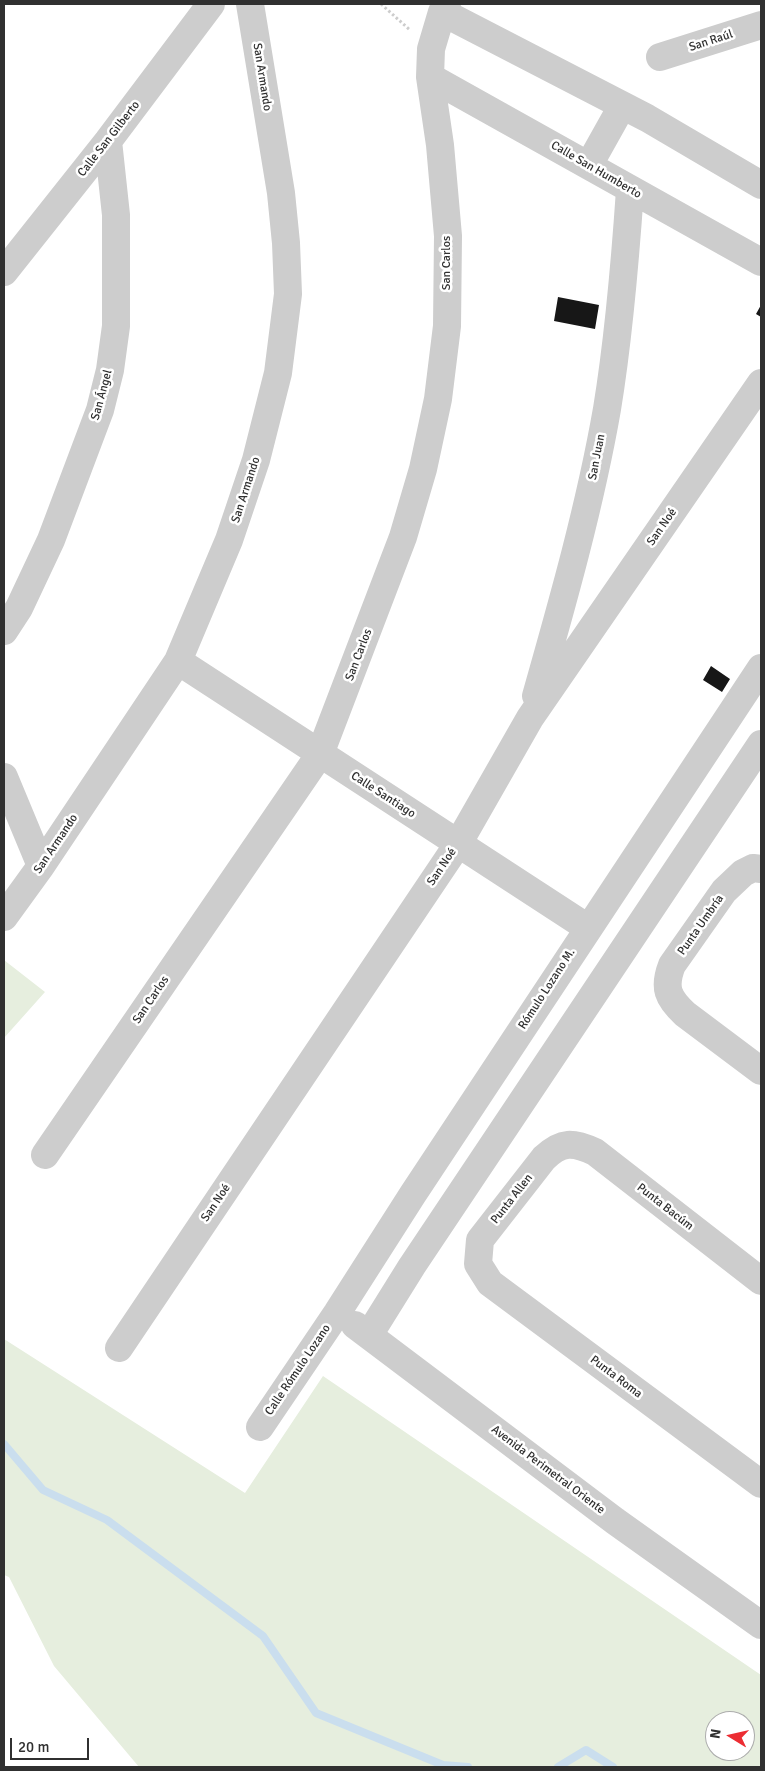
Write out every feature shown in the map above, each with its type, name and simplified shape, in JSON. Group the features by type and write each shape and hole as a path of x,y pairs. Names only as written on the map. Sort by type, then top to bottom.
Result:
{"street":[{"name":"Calle San Gilberto","path":"4,272 108,141 211,4"},
{"name":"San Armando","path":"4,916 42,866 178,661 229,540 256,460 278,373 288,294 286,243 281,193 250,4"},
{"name":"San Carlos","path":"45,1155 320,754 403,538 423,469 438,400 447,326 448,236 440,145 430,77 431,49 444,8"},
{"path":"444,8 647,118 761,185"},
{"name":"San Raúl","path":"660,57 761,25"},
{"name":"Calle San Humberto","path":"430,77 761,262"},
{"path":"589,165 622,106"},
{"name":"San Ángel","path":"4,631 23,600 51,540 100,410 110,370 116,326 116,225 108,141"},
{"name":"San Juan","path":"530,718 587,508 606,410 619,320 630,190"},
{"name":"San Noé","path":"119,1348 458,844 530,718 761,383"},
{"name":"Calle Santiago","path":"178,661 588,928"},
{"name":"Rómulo Lozano M.","path":"337,1313 418,1185 761,668"},
{"path":"369,1335 412,1266 761,744"},
{"path":"4,777 42,866"},
{"name":"Punta Umbría","path":"757,869 742,873 724,891 672,966 668,976 668,994 673,1003 684,1014 761,1071"},
{"name":"Punta Allen","path":"478,1264 480,1240 544,1158 554,1149 564,1145"},
{"name":"Punta Bacúm","path":"564,1145 582,1146 595,1152 757,1269"},
{"name":"Punta Roma","path":"478,1264 490,1283 761,1484"},
{"name":"Avenida Perimetral Oriente","path":"337,1313 369,1335 615,1521 761,1625"},
{"name":"Calle Rómulo Lozano","path":"260,1427 337,1313"}],"path":[{"path":"381,4 431,49"}],"green space":[{"path":"4,960 45,992 4,1038"},
{"path":"4,1339 245,1493 323,1376 761,1675 761,1767 139,1767 54,1666 9,1577 4,1575"}],"building":[{"path":"558,297 599,305 595,329 554,321"},
{"path":"761,305 761,317 756,314"},
{"path":"711,666 730,679 722,692 703,680"}],"waterway":[{"path":"4,1444 43,1490 107,1520 263,1636 316,1713 443,1765 468,1767"},
{"path":"558,1767 586,1750 613,1767"}]}
